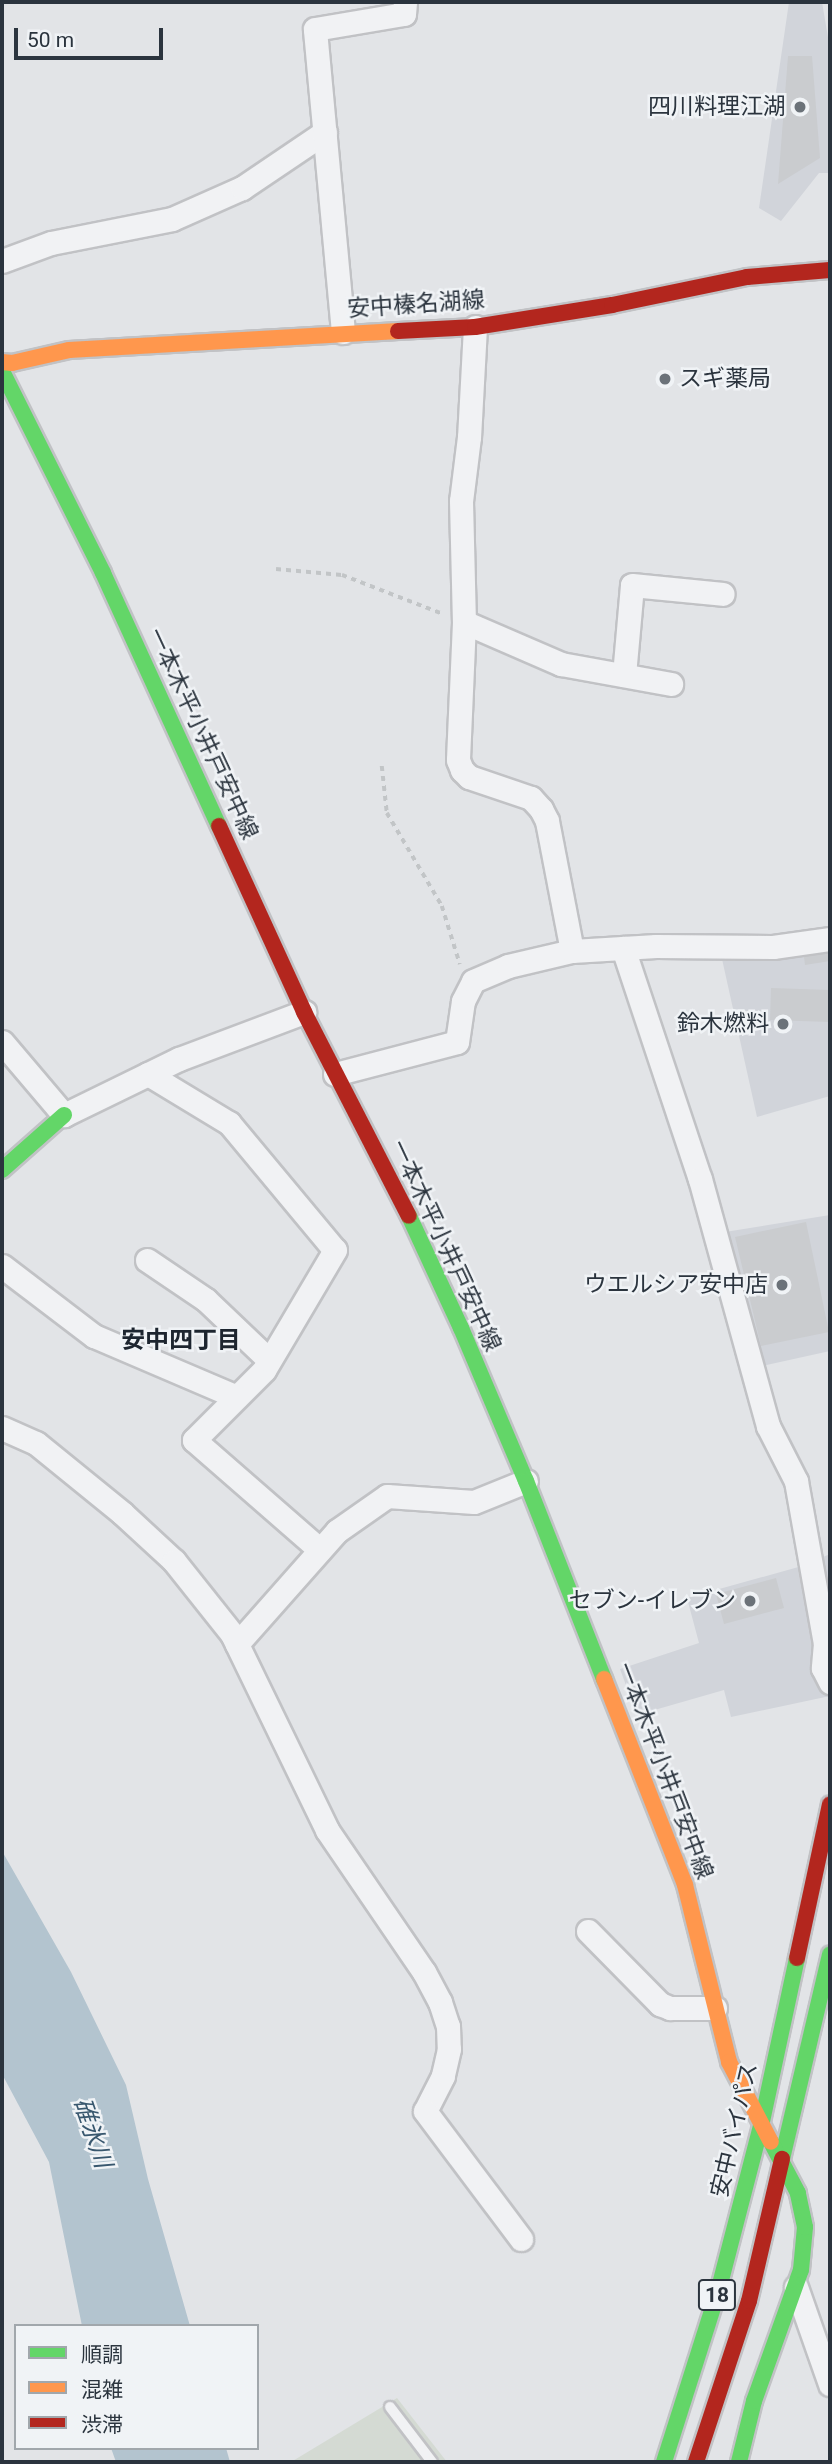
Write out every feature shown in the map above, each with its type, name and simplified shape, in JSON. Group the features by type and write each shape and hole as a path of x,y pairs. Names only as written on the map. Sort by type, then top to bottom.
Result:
{"main road":[{"name":"安中榛名湖線","path":"2,362 12,363 69,350 344,332 475,327 612,305 747,277 830,270"},
{"name":"一本木平小井戸安中線","path":"2,371 103,573 304,1012 401,1200 461,1328 526,1481 685,1885 729,2062 798,2193 805,2227 806,2249 796,2287 754,2401 739,2462"},
{"path":"2,1170 64,1115"},
{"name":"安中バイパス","path":"664,2462 718,2292 761,2126 830,1804"},
{"name":"18","path":"696,2462 749,2301 783,2166 830,1955"}],"street":[{"path":"344,332 315,29 404,14 405,2"},
{"path":"2,261 51,243 172,219 242,188 325,132"},
{"path":"475,327 469,438 461,501 464,622 458,760 461,770 470,777 531,798 541,809 547,821 572,951"},
{"path":"624,675 632,586 723,594"},
{"path":"464,622 561,664 671,684"},
{"path":"335,1074 457,1042 463,1001 473,981 509,966 572,951 773,947 830,939"},
{"path":"623,948 700,1179 768,1426 796,1481 825,1643 824,1668 830,1682"},
{"path":"2,1042 64,1115 148,1074 304,1012"},
{"path":"148,1074 229,1123 335,1250 269,1360 194,1440 320,1550"},
{"path":"147,1259 206,1300 269,1360"},
{"path":"2,1266 93,1336 237,1397"},
{"path":"2,1428 36,1443 122,1513 174,1561 211,1604 237,1644 327,1830 424,1972 440,2002 448,2026 449,2049 443,2076 425,2111 521,2239"},
{"path":"237,1644 337,1531 387,1496 474,1502 526,1481"},
{"path":"587,1931 660,2004 670,2008 715,2008"},
{"path":"796,2287 830,2384"}],"lane":[{"path":"390,2407 432,2462"}],"path":[{"path":"276,569 342,575 464,622"},
{"path":"382,766 387,813 442,906 468,989"}],"shaded area":[{"path":"789,2 822,2 830,49 830,173 819,173 781,221 759,208"},
{"name":"鈴木燃料","path":"830,944 830,1096 757,1117 720,950"},
{"name":"ウエルシア安中店","path":"830,1215 830,1351 758,1367 725,1232"},
{"path":"830,1554 830,1696 731,1717 724,1690 637,1715 620,1669 699,1643 687,1598 802,1566"},
{"path":"397,2398 447,2462 291,2462"}],"water":[{"name":"碓氷川","path":"2,1851 71,1972 126,2085 148,2179 189,2324 82,2324 49,2162 2,2074"},
{"path":"112,2450 227,2450 230,2462 116,2462"}],"building":[{"name":"四川料理江湖","path":"788,56 812,56 820,158 778,184"},
{"path":"830,953 830,961 805,965 804,957"},
{"path":"771,988 830,990 830,1022 770,1020"},
{"name":"ウエルシア安中店","path":"806,1222 829,1332 761,1346 735,1237"},
{"name":"セブン-イレブン","path":"776,1578 784,1608 724,1624 716,1594"}],"traffic: fast":[{"path":"2,371 103,573 219,826"},
{"path":"2,1170 64,1115"},
{"path":"409,1216 461,1328 526,1481 604,1679"},
{"path":"782,2159 830,1955"},
{"path":"664,2462 718,2292 761,2126 797,1958"},
{"path":"739,2462 754,2401 801,2270 805,2227 798,2193 771,2142"}],"traffic: slow":[{"path":"2,362 12,363 69,350 398,331"},
{"path":"604,1679 685,1885 729,2062 771,2142"}],"traffic: jam":[{"path":"398,331 475,327 612,305 747,277 830,270"},
{"path":"219,826 304,1012 409,1216"},
{"path":"797,1958 830,1804"},
{"path":"696,2462 749,2301 782,2159"}],"place":[{"name":"四川料理江湖","path":"800,107"},
{"name":"スギ薬局","path":"665,379"},
{"name":"鈴木燃料","path":"783,1024"},
{"name":"ウエルシア安中店","path":"782,1285"},
{"name":"セブン-イレブン","path":"750,1601"}],"district":[{"name":"安中四丁目","path":"181,1341"}]}
